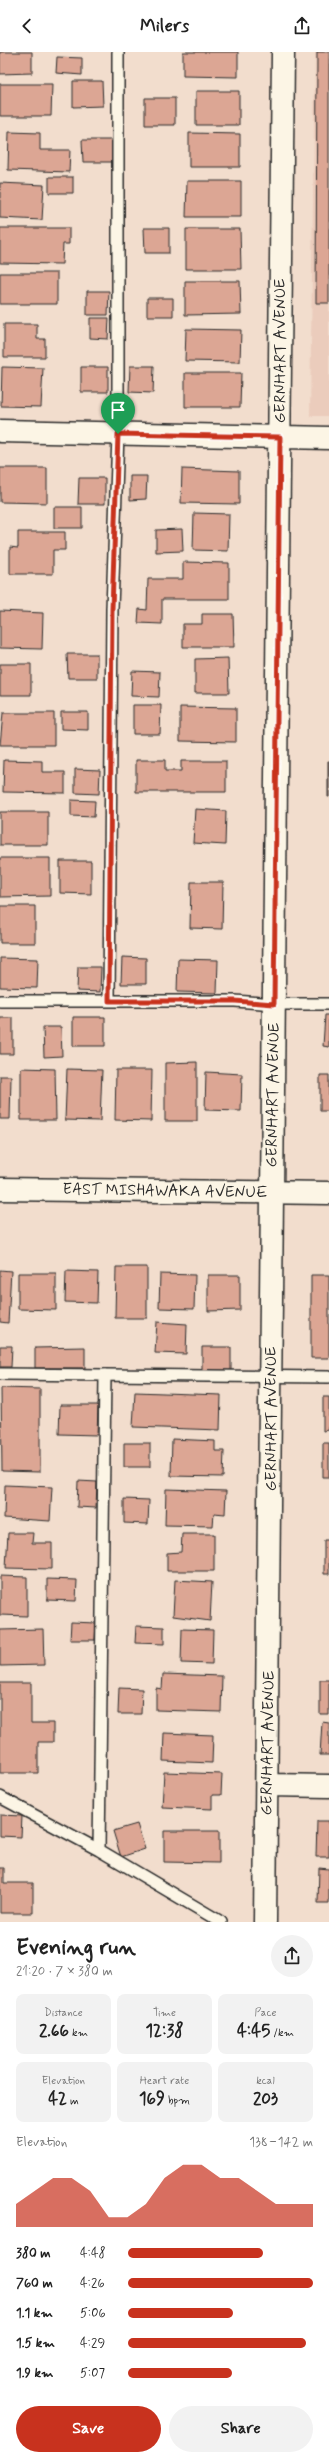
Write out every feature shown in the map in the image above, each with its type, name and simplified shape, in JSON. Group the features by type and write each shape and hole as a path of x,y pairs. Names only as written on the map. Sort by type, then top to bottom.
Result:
{"street":[{"name":"GERNHART AVENUE","path":"265,1922 283,52"},
{"path":"0,431 329,438"},
{"name":"EAST MISHAWAKA AVENUE","path":"0,1189 329,1193"},
{"path":"267,1785 329,1786"}],"lane":[{"path":"109,1001 112,609 118,434 118,52"},
{"path":"0,1001 235,1001 274,1004 329,1004"},
{"path":"0,1374 329,1377"},
{"path":"99,1850 105,1375"},
{"path":"0,1798 99,1850 221,1922"}],"shaded area":[{"path":"315,52 329,52 329,416 310,416"}],"building":[{"path":"0,52 32,52 32,73 0,74"},
{"path":"183,52 238,52 238,77 183,76"},
{"path":"317,52 329,52 329,303 316,303"},
{"path":"57,57 82,58 82,75 56,73"},
{"path":"73,81 102,81 103,106 73,107"},
{"path":"0,84 52,84 51,116 0,116"},
{"path":"196,91 239,91 239,125 196,125"},
{"path":"145,98 175,98 175,125 145,125"},
{"path":"9,132 40,133 40,150 70,150 69,172 8,170"},
{"path":"189,133 240,134 240,167 189,167"},
{"path":"82,140 112,140 112,162 83,162"},
{"path":"49,177 73,177 73,193 49,193"},
{"path":"187,181 241,181 241,217 186,217"},
{"path":"0,183 44,185 42,220 0,218"},
{"path":"0,228 69,228 69,244 63,244 62,264 0,263"},
{"path":"144,228 169,228 169,253 145,253"},
{"path":"186,229 240,229 241,269 186,269"},
{"path":"0,273 57,273 57,304 0,304"},
{"path":"185,281 240,281 241,314 185,315"},
{"path":"87,291 109,291 108,315 87,315"},
{"path":"147,298 173,298 173,316 147,316"},
{"path":"90,318 109,318 108,339 90,338"},
{"path":"4,324 37,324 37,339 45,339 45,357 4,357"},
{"path":"186,329 241,330 240,362 185,361"},
{"path":"130,366 154,366 153,393 129,392"},
{"path":"2,367 43,368 41,407 1,406"},
{"path":"81,367 108,367 108,392 81,392"},
{"path":"185,373 241,373 240,407 185,407"},
{"path":"0,468 47,468 47,503 0,502"},
{"path":"182,469 239,471 239,504 181,503"},
{"path":"130,476 147,476 146,499 130,500"},
{"path":"79,478 105,478 105,504 78,504"},
{"path":"54,507 82,507 82,528 54,528"},
{"path":"194,513 229,514 228,551 193,550"},
{"path":"182,529 183,551 156,552 156,530"},
{"path":"18,532 65,532 65,550 53,550 53,574 10,574 10,547 18,548"},
{"path":"183,562 229,563 229,599 162,599 162,624 138,623 139,609 147,610 148,579 183,579"},
{"path":"0,611 43,613 42,649 0,648"},
{"path":"202,614 233,614 234,647 183,647 183,624 202,624"},
{"path":"67,654 97,654 97,678 68,678"},
{"path":"228,658 229,693 195,693 195,659"},
{"path":"0,664 31,664 31,695 0,695"},
{"path":"132,671 160,672 159,697 131,696"},
{"path":"133,705 161,705 160,734 133,734"},
{"path":"180,707 236,708 236,742 180,741"},
{"path":"61,712 88,712 88,730 61,729"},
{"path":"3,713 54,713 54,745 0,745"},
{"path":"4,760 42,761 42,772 65,772 65,793 3,792"},
{"path":"136,760 165,760 165,771 181,771 181,761 226,761 226,792 136,792"},
{"path":"329,761 329,797 328,797"},
{"path":"75,769 100,770 99,794 75,793"},
{"path":"71,800 95,801 94,817 71,816"},
{"path":"195,809 226,811 225,845 193,843"},
{"path":"0,812 48,812 48,845 0,845"},
{"path":"0,858 50,858 50,896 0,897"},
{"path":"60,861 91,861 91,894 60,893"},
{"path":"191,882 223,882 222,929 190,928"},
{"path":"0,906 35,906 35,943 0,943"},
{"path":"122,957 146,958 146,984 121,984"},
{"path":"0,958 38,959 37,988 0,987"},
{"path":"178,959 218,960 217,993 177,992"},
{"path":"78,967 101,967 100,992 77,991"},
{"path":"325,1015 329,1015 329,1047 323,1046"},
{"path":"73,1017 105,1017 105,1046 73,1046"},
{"path":"0,1018 13,1018 13,1054 0,1054"},
{"path":"43,1027 61,1027 62,1056 44,1057"},
{"path":"197,1062 197,1121 165,1121 165,1063"},
{"path":"21,1068 55,1069 56,1120 21,1120"},
{"path":"67,1069 102,1070 100,1121 65,1120"},
{"path":"116,1070 152,1070 151,1121 115,1120"},
{"path":"206,1072 242,1074 241,1111 205,1110"},
{"path":"320,1075 329,1075 329,1111 320,1111"},
{"path":"0,1076 11,1076 10,1119 0,1119"},
{"path":"116,1267 147,1267 147,1318 115,1318"},
{"path":"0,1270 11,1271 8,1323 0,1322"},
{"path":"66,1271 98,1272 97,1303 65,1302"},
{"path":"18,1273 56,1273 56,1310 18,1309"},
{"path":"160,1274 195,1275 194,1309 159,1308"},
{"path":"208,1275 240,1275 240,1310 208,1311"},
{"path":"311,1275 329,1275 329,1358 311,1358"},
{"path":"157,1322 187,1324 186,1354 155,1353"},
{"path":"0,1346 12,1346 11,1367 0,1367"},
{"path":"85,1347 85,1368 35,1368 35,1348"},
{"path":"202,1347 231,1347 231,1371 202,1371"},
{"path":"1,1388 40,1389 40,1472 2,1471"},
{"path":"135,1392 221,1395 220,1430 133,1427"},
{"path":"323,1397 329,1397 329,1430 323,1431"},
{"path":"60,1405 98,1405 97,1435 59,1434"},
{"path":"172,1439 215,1441 215,1451 224,1451 223,1477 171,1476"},
{"path":"124,1443 150,1443 150,1467 124,1467"},
{"path":"323,1443 329,1443 329,1477 323,1477"},
{"path":"78,1481 97,1482 96,1508 77,1507"},
{"path":"5,1485 52,1487 50,1521 4,1518"},
{"path":"166,1489 226,1491 225,1514 214,1513 213,1526 165,1525"},
{"path":"124,1499 149,1500 148,1524 124,1523"},
{"path":"8,1533 33,1533 32,1543 52,1543 52,1569 6,1568"},
{"path":"182,1534 214,1534 214,1571 167,1571 167,1553 181,1552"},
{"path":"324,1540 329,1540 329,1574 324,1574"},
{"path":"0,1576 27,1577 27,1616 0,1615"},
{"path":"47,1579 77,1580 76,1601 47,1600"},
{"path":"175,1580 212,1582 210,1621 173,1616"},
{"path":"71,1622 96,1623 95,1640 70,1640"},
{"path":"136,1626 164,1627 164,1644 135,1643"},
{"path":"43,1629 44,1665 0,1666 0,1630"},
{"path":"182,1629 213,1630 212,1664 181,1663"},
{"path":"163,1674 222,1676 221,1712 156,1710 156,1688 162,1689"},
{"path":"320,1680 329,1680 329,1714 320,1714"},
{"path":"0,1683 31,1683 31,1723 53,1723 53,1742 38,1742 38,1773 0,1773"},
{"path":"119,1688 142,1689 141,1714 118,1714"},
{"path":"322,1722 329,1723 329,1755 320,1755"},
{"path":"164,1733 213,1735 212,1763 163,1761"},
{"path":"164,1772 222,1774 221,1795 212,1795 212,1809 162,1807"},
{"path":"0,1815 22,1816 21,1837 0,1836"},
{"path":"317,1821 329,1821 329,1857 316,1857"},
{"path":"137,1824 145,1849 121,1857 113,1831"},
{"path":"164,1831 219,1831 219,1863 164,1862"},
{"path":"0,1868 4,1868 4,1883 33,1883 33,1913 0,1913"},
{"path":"319,1868 329,1869 329,1903 318,1903"}],"route":[{"path":"118,434 280,437 274,1004 235,1001 109,1001 112,609 118,434"}]}
